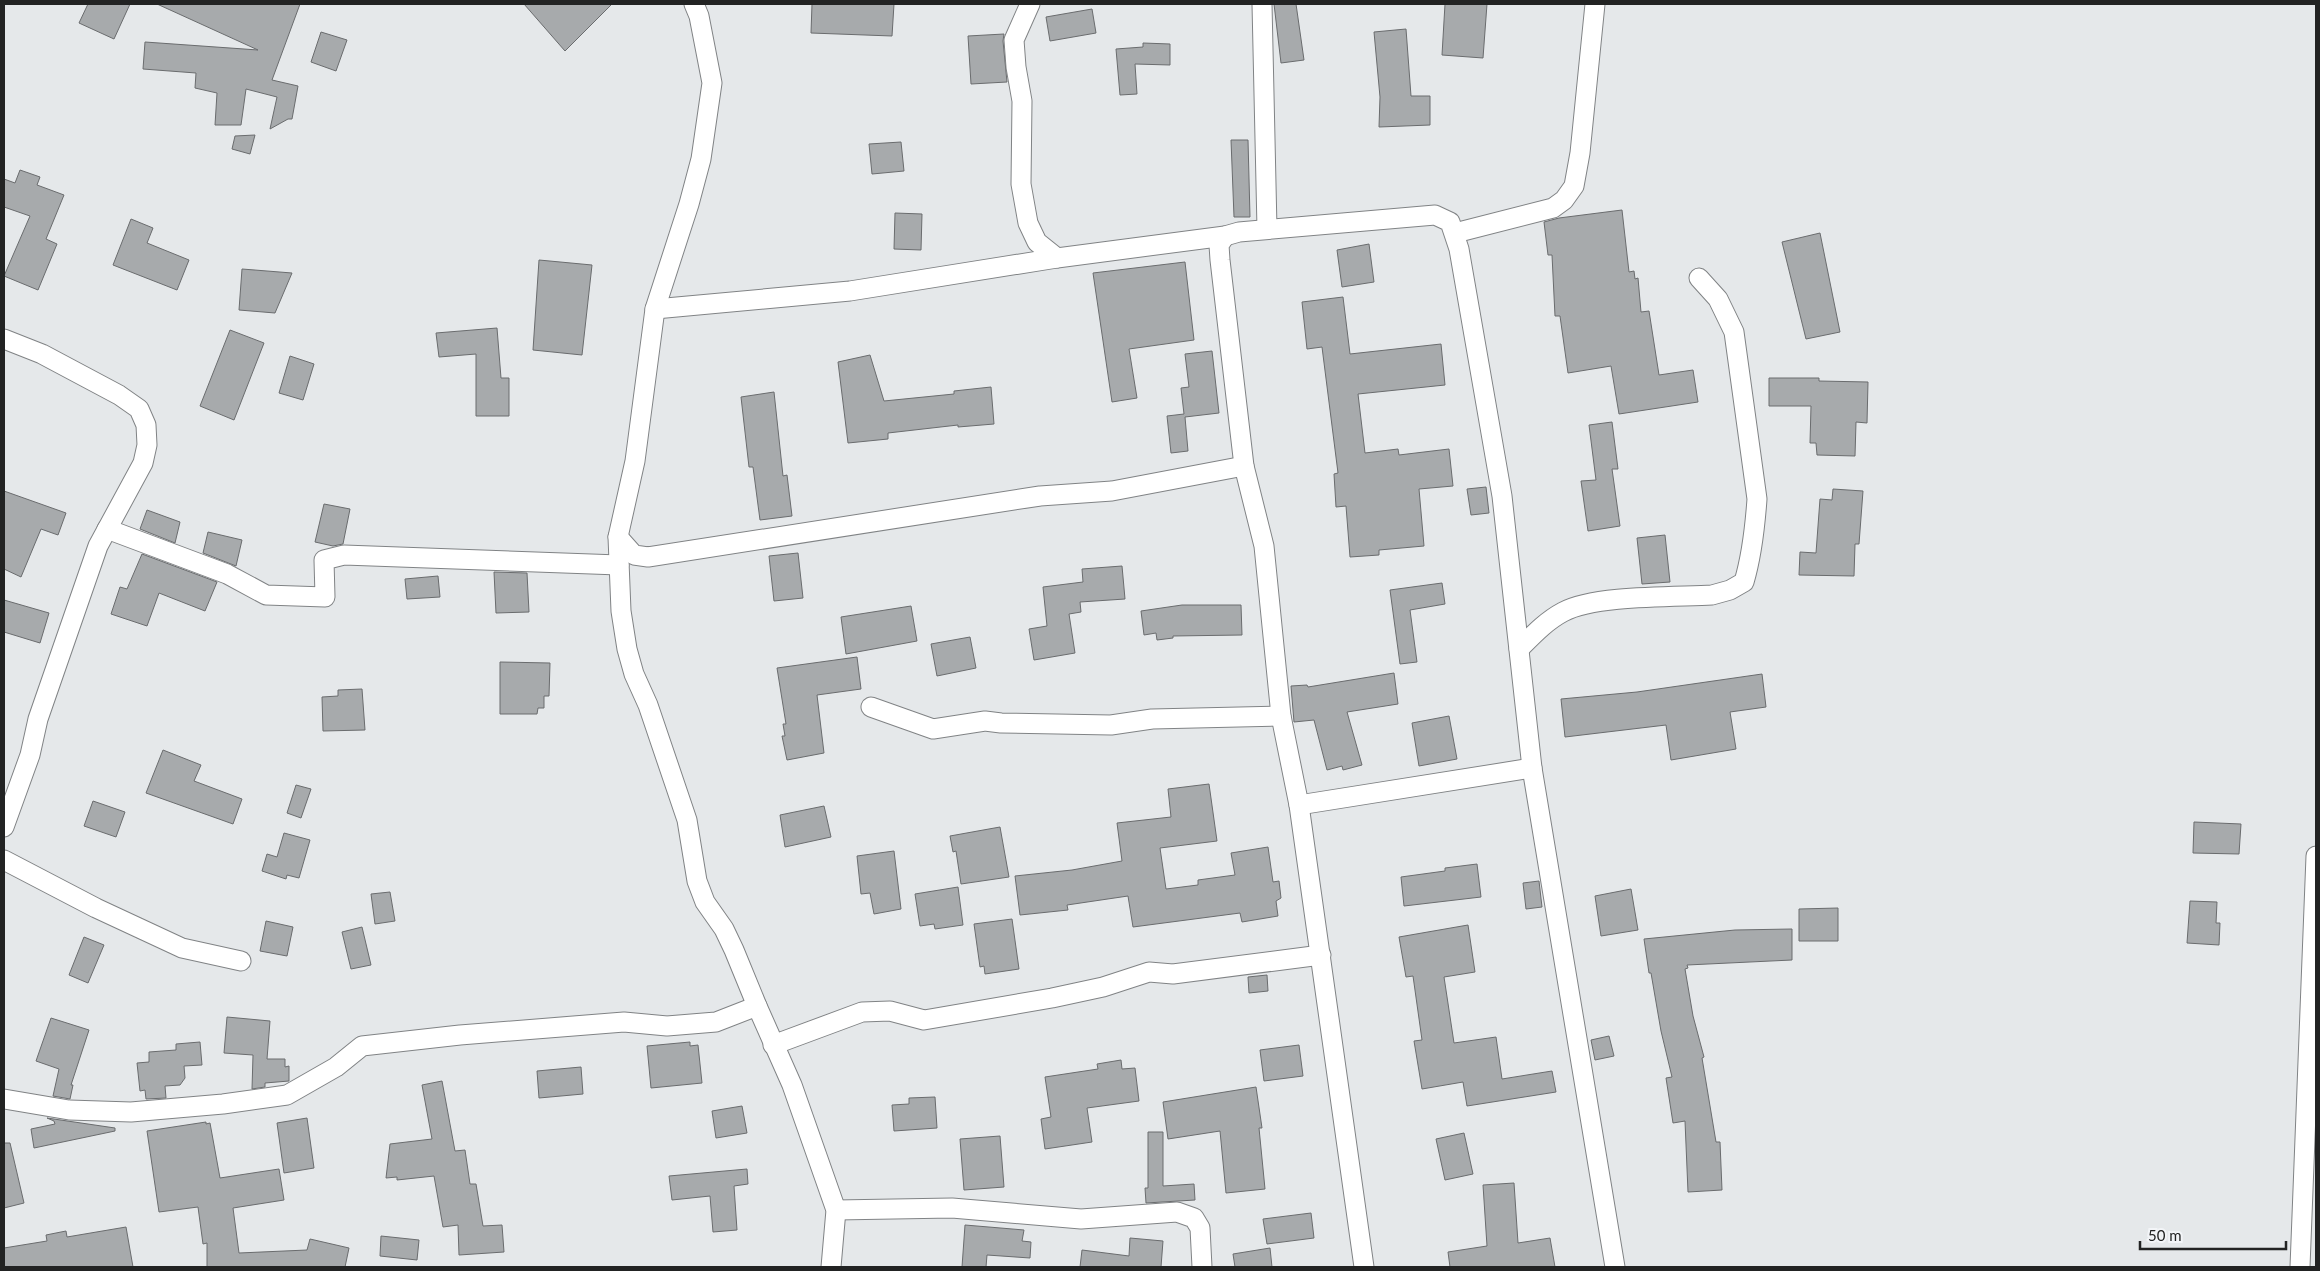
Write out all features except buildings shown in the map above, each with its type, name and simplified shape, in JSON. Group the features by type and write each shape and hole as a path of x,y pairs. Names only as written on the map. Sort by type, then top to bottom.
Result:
{"street":[{"path":"694,4 699,16 712,83 699,168 690,204 655,309 635,461 618,537 621,612 627,649 634,674 648,705 687,820 698,881 705,902 724,929 734,950 773,1045 792,1085 836,1210 831,1267"},
{"path":"1030,4 1014,40 1022,102 1021,184 1028,223 1034,236 1037,242 1057,258"},
{"path":"1262,4 1266,230"},
{"path":"1455,233 1553,208 1564,200 1574,186 1580,153 1595,4"},
{"path":"655,309 850,291 1057,258 1225,236 1239,232 1435,215 1450,222 1459,249 1502,496 1532,768 1615,1267"},
{"path":"1225,236 1219,245 1220,260 1244,466 1264,546 1281,716 1299,805 1364,1267"},
{"path":"1519,649 1553,618 1565,611 1594,602 1712,595 1730,590 1744,582 1749,565 1757,499 1734,332 1718,300 1699,278"},
{"path":"4,339 42,354 119,395 139,409 146,425 147,445 143,464 98,546 38,718 30,755 4,827"},
{"path":"618,537 634,555 648,557 1040,496 1112,491 1244,466"},
{"path":"107,529 227,574 266,595 325,597 324,560 344,555 619,565"},
{"path":"871,707 933,729 985,720 1001,723 1111,725 1152,719 1281,716"},
{"path":"1299,805 1532,768"},
{"path":"2300,1267 2314,975 2316,856"},
{"path":"4,860 96,908 182,948 241,960"},
{"path":"773,1045 862,1012 890,1011 924,1020 1052,998 1103,987 1149,972 1173,974 1321,955"},
{"path":"4,1099 69,1110 131,1112 223,1104 287,1095 336,1067 362,1046 460,1035 624,1022 667,1026 716,1022 757,1006"},
{"path":"836,1210 952,1208 1081,1218 1177,1212 1194,1218 1200,1228 1202,1267"}]}
